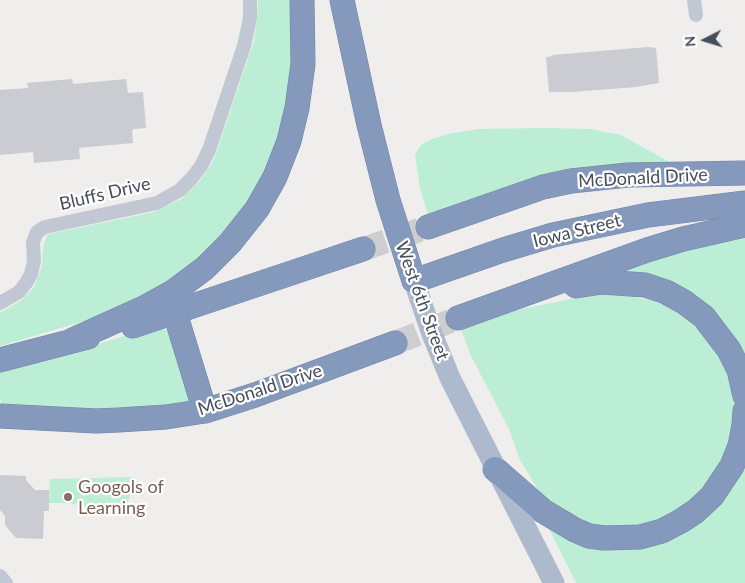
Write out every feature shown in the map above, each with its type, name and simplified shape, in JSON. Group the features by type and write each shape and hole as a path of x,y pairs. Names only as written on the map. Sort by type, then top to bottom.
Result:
{"highway":[{"path":"73,340 144,308 173,292 205,268 230,243 256,209 275,177 290,141 303,64 302,0"},
{"name":"West 6th Street","path":"342,0 369,125 391,209 414,282"},
{"name":"McDonald Drive","path":"428,227 543,188 571,181 628,175 745,173"},
{"name":"Iowa Street","path":"414,282 503,250 553,235 641,216 745,203"},
{"path":"458,318 647,250 683,239 745,225"},
{"path":"0,360 122,329 175,313 363,249"},
{"path":"530,292 602,282 645,285 666,292 684,302 704,317 720,337 739,370 744,384 745,396"},
{"path":"175,313 205,411"},
{"name":"McDonald Drive","path":"0,416 111,420 166,417 205,411 255,395 395,343"},
{"path":"495,469 543,511 577,531 589,536 604,538 640,537 662,531 682,521 712,496 732,466 740,446 745,411"}],"main road":[{"name":"West 6th Street","path":"414,282 450,378 554,583"}],"street":[{"name":"Bluffs Drive","path":"0,303 19,292 31,274 34,261 34,242 37,232 45,227 157,203 180,190 191,180 209,150 235,72 248,31 250,0"},
{"path":"694,0 696,15"},
{"path":"0,576 6,583"}],"green space":[{"path":"258,0 297,0 287,112 268,168 244,209 204,256 161,289 101,316 0,346 0,313 22,300 34,287 42,266 46,237 49,234 154,212 181,199 199,182 212,163 218,148 254,41"},
{"path":"479,129 590,129 621,135 675,165 430,221 420,188 415,155 421,145 448,134"},
{"path":"745,237 745,368 728,335 618,274 616,269 713,242"},
{"path":"600,293 629,296 664,305 697,328 722,362 730,383 734,404 734,423 722,466 711,482 678,511 643,527 595,531 553,504 540,493 520,460 509,429 471,356 460,326 502,313"},
{"path":"157,326 170,332 190,400 188,403 95,412 2,405 0,398 0,371 65,354"},
{"path":"745,452 745,583 576,583 547,525 645,545"},
{"path":"135,477 124,516 69,503 49,503 50,479"}],"building":[{"path":"648,47 656,48 659,83 636,87 549,92 546,57"},
{"path":"72,79 73,84 126,79 128,93 143,92 146,128 133,129 133,143 79,148 80,159 34,163 33,152 0,155 0,90 28,88 27,83"},
{"path":"0,475 26,476 26,480 35,490 49,490 49,511 44,511 43,539 16,538 5,525 5,516 0,510"}],"tunnel":[{"path":"363,249 428,227"},
{"path":"395,343 458,318"}],"place":[{"name":"Googols of Learning","path":"68,497"}]}
